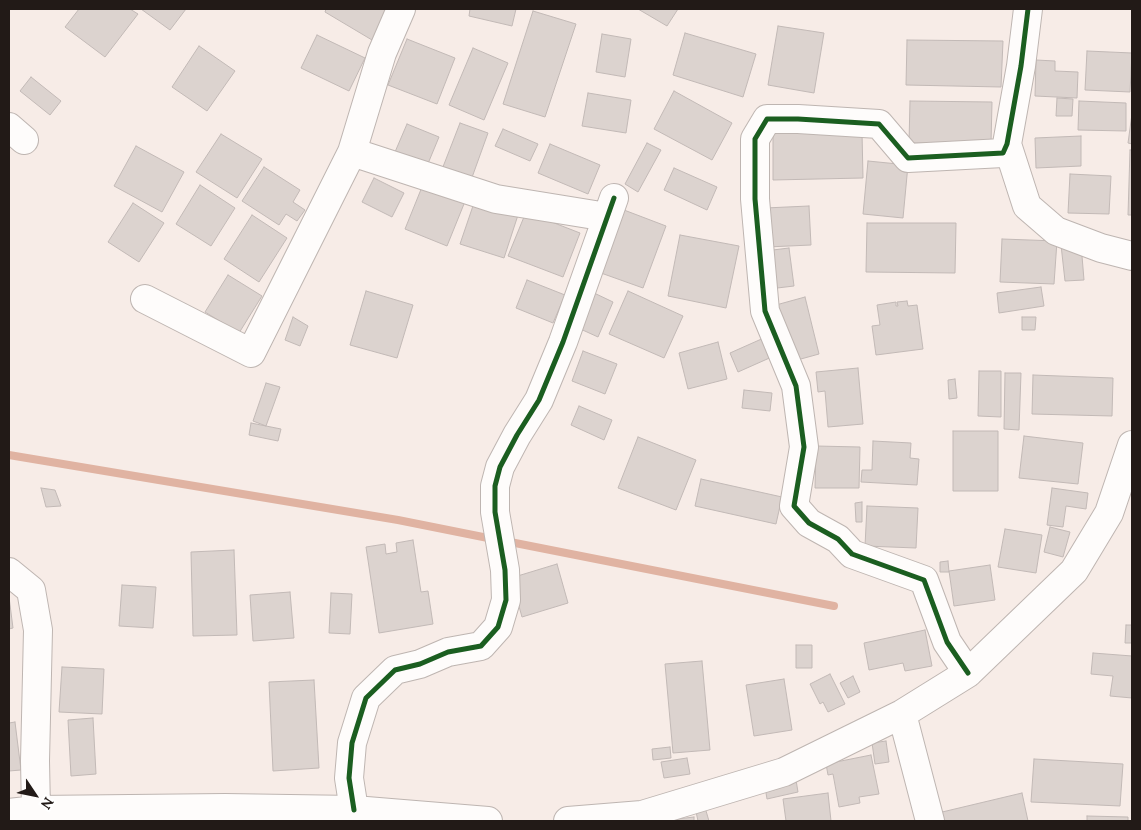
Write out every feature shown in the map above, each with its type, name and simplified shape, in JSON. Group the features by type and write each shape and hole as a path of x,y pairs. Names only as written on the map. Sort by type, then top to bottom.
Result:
{"street":[{"path":"144,299 251,353 352,152 382,53 400,9"},
{"path":"968,673 947,642 924,580 852,554 838,539 808,523 794,506 804,447 796,386 765,311 755,199 756,139 767,119 798,119 879,124 908,158 1003,153 1007,144 1021,66 1028,9"},
{"path":"1007,144 1027,206 1056,231 1101,248 1132,256"},
{"path":"352,152 496,199 611,207 563,342 540,400 517,434 500,467 495,486 495,512 506,570 506,600 498,627 481,646 448,652 420,664 395,670 366,698 352,743 349,778 354,810"},
{"path":"568,821 642,815 784,772 902,714 968,673 1074,572 1109,513 1132,445"},
{"path":"9,572 31,590 38,630 35,761 36,810"},
{"path":"902,714 930,821"},
{"path":"9,813 36,810 225,815 354,810 488,821"}],"building":[{"path":"79,9 130,9 138,14 105,57 65,27"},
{"path":"141,9 186,9 170,30"},
{"path":"326,9 390,9 372,40 325,12"},
{"path":"470,9 516,9 512,26 469,16"},
{"path":"638,9 678,9 667,26"},
{"path":"533,11 576,24 545,117 503,104"},
{"path":"778,26 824,33 814,93 768,85"},
{"path":"685,33 756,54 743,97 673,75"},
{"path":"602,34 631,39 625,77 596,72"},
{"path":"317,35 365,58 349,91 301,68"},
{"path":"407,39 455,58 437,104 388,85"},
{"path":"907,40 1003,41 1001,87 906,85"},
{"path":"199,46 235,71 207,111 172,87"},
{"path":"473,48 508,63 484,120 449,105"},
{"path":"1087,51 1132,53 1130,92 1085,90"},
{"path":"1036,60 1055,61 1055,71 1078,72 1077,98 1035,96"},
{"path":"31,77 61,101 50,115 20,91"},
{"path":"674,91 732,123 712,160 654,129"},
{"path":"588,93 631,100 626,133 582,126"},
{"path":"1057,98 1073,99 1072,116 1056,116"},
{"path":"910,101 992,102 991,144 909,143"},
{"path":"1079,101 1126,103 1126,131 1078,130"},
{"path":"1132,114 1132,144 1128,143"},
{"path":"460,123 488,133 470,183 441,172"},
{"path":"407,124 439,137 427,166 395,152"},
{"path":"503,129 538,144 530,161 495,146"},
{"path":"862,132 863,178 773,180 773,133"},
{"path":"221,134 262,159 237,198 196,172"},
{"path":"1081,136 1081,166 1036,168 1035,138"},
{"path":"647,143 661,150 638,192 625,184"},
{"path":"550,144 600,165 588,194 538,173"},
{"path":"136,146 184,172 162,212 114,186"},
{"path":"1130,150 1132,150 1132,215 1128,215"},
{"path":"868,161 908,165 903,218 863,214"},
{"path":"264,167 300,190 293,202 305,210 297,221 286,214 279,225 242,201"},
{"path":"674,168 717,187 707,210 664,190"},
{"path":"1070,174 1111,176 1109,214 1068,213"},
{"path":"374,178 404,193 392,217 362,202"},
{"path":"424,182 466,199 447,246 405,229"},
{"path":"200,185 235,208 211,246 176,224"},
{"path":"476,197 519,212 504,258 460,244"},
{"path":"133,203 164,223 139,262 108,242"},
{"path":"809,206 811,245 767,247 765,208"},
{"path":"624,210 666,226 643,288 601,273"},
{"path":"526,212 580,233 563,277 508,256"},
{"path":"252,215 287,238 259,282 224,259"},
{"path":"867,223 956,223 955,273 866,272"},
{"path":"680,235 739,246 726,308 668,296"},
{"path":"1002,239 1057,241 1054,284 1000,282"},
{"path":"1081,244 1084,280 1065,281 1061,245"},
{"path":"789,248 794,286 769,289 765,251"},
{"path":"228,275 262,296 239,333 205,312"},
{"path":"527,280 565,295 553,323 516,308"},
{"path":"1041,287 1044,306 999,313 997,293"},
{"path":"366,291 413,305 397,358 350,345"},
{"path":"628,291 683,316 664,358 609,334"},
{"path":"592,292 613,302 598,337 576,327"},
{"path":"805,297 819,354 790,362 776,305"},
{"path":"907,301 908,306 917,305 923,349 876,355 872,326 880,325 877,305 896,302 896,306 898,306 897,302"},
{"path":"293,317 308,326 300,346 285,340"},
{"path":"1022,317 1036,317 1035,330 1022,330"},
{"path":"766,337 774,356 738,372 730,353"},
{"path":"718,342 727,379 688,389 679,353"},
{"path":"583,351 617,364 605,394 572,381"},
{"path":"858,368 863,424 828,427 825,391 818,392 816,372"},
{"path":"979,371 1001,371 1001,417 978,416"},
{"path":"1005,373 1021,373 1019,430 1004,429"},
{"path":"1033,375 1113,378 1112,416 1032,414"},
{"path":"955,379 957,398 949,399 948,380"},
{"path":"266,383 280,387 266,426 253,421"},
{"path":"744,390 772,393 770,411 742,408"},
{"path":"579,406 612,420 604,440 571,425"},
{"path":"251,423 281,429 278,441 249,435"},
{"path":"953,431 998,431 998,491 953,491"},
{"path":"1024,436 1083,443 1078,484 1019,478"},
{"path":"638,437 696,460 676,510 618,488"},
{"path":"873,441 911,443 910,458 919,459 917,485 861,482 862,470 872,470"},
{"path":"816,446 860,447 859,488 815,488"},
{"path":"701,479 782,497 776,524 695,506"},
{"path":"41,488 55,490 61,506 46,507"},
{"path":"1052,488 1088,493 1086,509 1066,506 1063,527 1047,525"},
{"path":"862,502 862,522 856,522 855,503"},
{"path":"867,506 918,508 916,548 865,546"},
{"path":"1050,527 1070,532 1063,557 1044,552"},
{"path":"1005,529 1042,535 1036,573 998,567"},
{"path":"413,540 421,592 428,591 433,624 379,633 366,547 385,544 386,554 397,552 396,543"},
{"path":"234,550 237,635 193,636 191,552"},
{"path":"948,561 949,572 940,572 940,562"},
{"path":"557,564 568,603 522,617 511,578"},
{"path":"990,565 995,600 954,606 949,571"},
{"path":"122,585 156,587 153,628 119,626"},
{"path":"290,592 294,638 253,641 250,595"},
{"path":"331,593 352,594 350,634 329,633"},
{"path":"9,597 13,628 9,629"},
{"path":"1126,625 1132,625 1132,643 1125,643"},
{"path":"925,630 932,666 905,671 903,663 869,670 864,643"},
{"path":"796,645 812,645 812,668 796,668"},
{"path":"1093,653 1132,656 1132,698 1110,696 1113,676 1091,674"},
{"path":"702,661 710,750 673,753 665,664"},
{"path":"62,667 104,669 102,714 59,712"},
{"path":"830,674 845,704 828,712 823,702 820,704 810,684"},
{"path":"853,676 860,692 848,698 840,683"},
{"path":"784,679 792,730 754,736 746,685"},
{"path":"314,680 319,768 273,771 269,682"},
{"path":"93,718 96,774 71,776 68,720"},
{"path":"15,722 21,770 9,771 9,723"},
{"path":"886,741 889,762 875,764 872,743"},
{"path":"670,747 671,758 653,760 652,749"},
{"path":"871,755 879,794 859,797 860,803 839,807 833,774 828,775 826,764"},
{"path":"687,758 690,774 664,778 661,762"},
{"path":"1034,759 1123,764 1120,806 1031,802"},
{"path":"795,774 798,792 767,799 764,781"},
{"path":"828,793 831,821 786,821 783,799"},
{"path":"1022,793 1028,821 940,821 938,813"},
{"path":"704,804 709,821 698,821 695,807"},
{"path":"1087,816 1128,817 1128,821 1087,821"},
{"path":"694,817 694,821 662,821"}],"waterway":[{"path":"9,455 398,520 493,539"},
{"path":"505,541 834,606"}],"cycle path":[{"path":"968,673 947,642 924,580 852,554 838,539 809,523 794,506 804,447 796,386 765,311 755,199 755,139 767,119 798,119 879,124 908,158 1003,153 1007,144 1021,66 1028,9"},
{"path":"354,810 349,778 352,743 366,698 395,670 420,664 448,652 481,646 498,627 506,600 505,570 495,512 495,486 500,467 539,400 563,342 614,198"}]}
